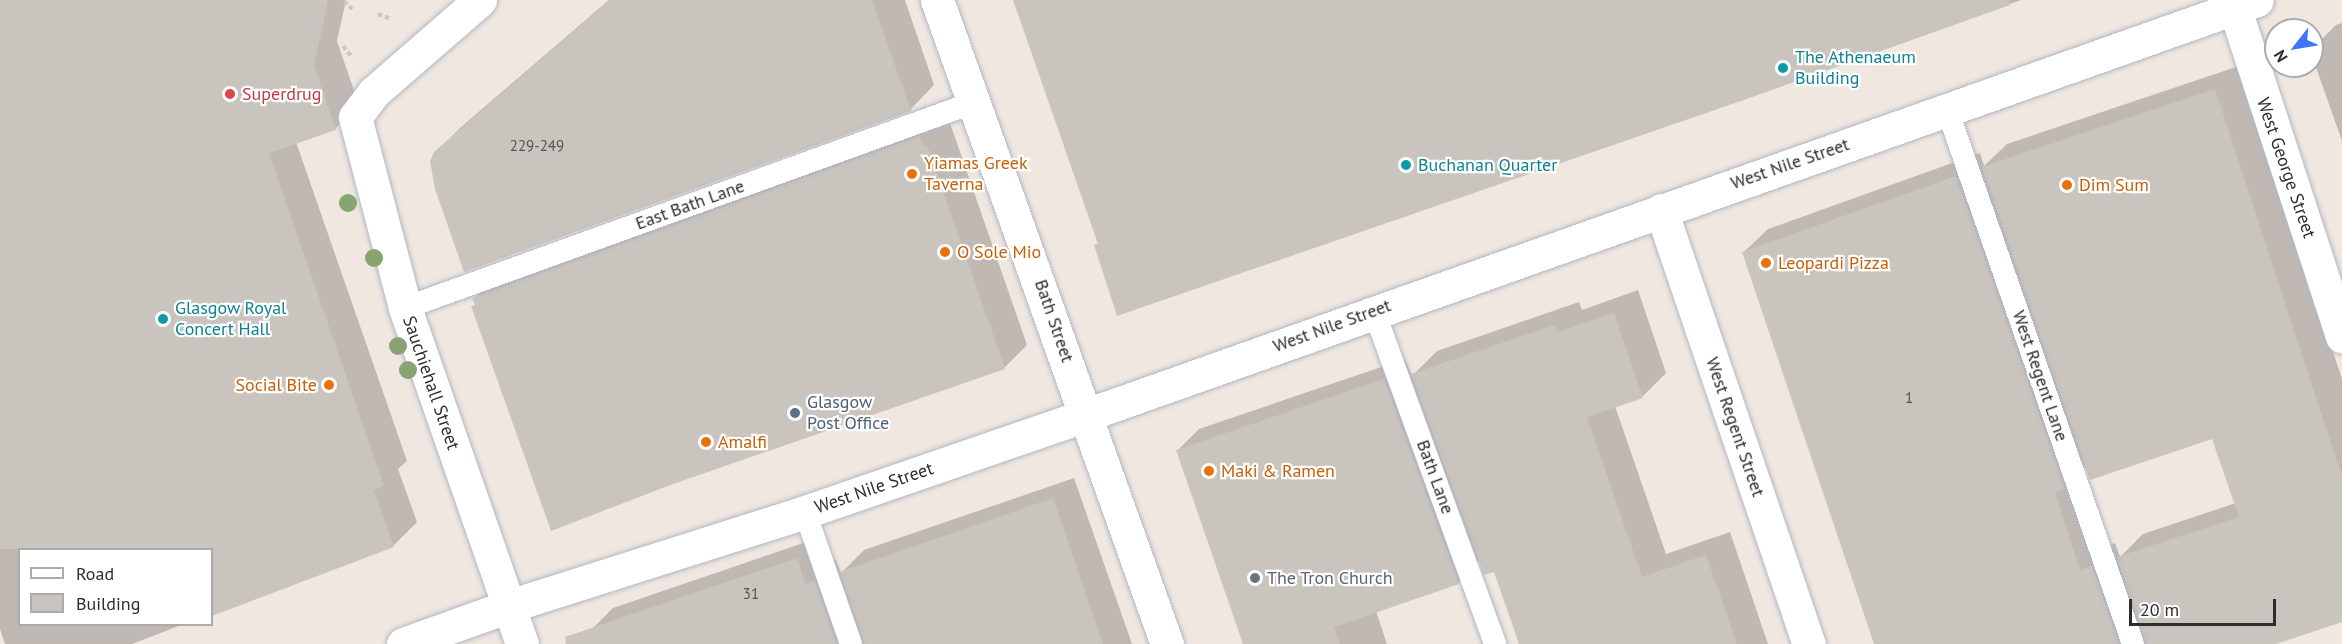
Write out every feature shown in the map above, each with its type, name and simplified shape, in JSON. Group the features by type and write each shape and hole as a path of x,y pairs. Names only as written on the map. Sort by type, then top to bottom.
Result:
{"street":[{"name":"Sauchiehall Street","path":"480,0 374,92 355,117 405,308 522,644"},
{"name":"Bath Street","path":"937,0 1167,644"},
{"name":"West Nile Street","path":"404,644 509,606 805,512 1086,414 2241,3"},
{"name":"West George Street","path":"2241,3 2342,336"},
{"name":"West Regent Street","path":"1661,210 1809,644"}],"lane":[{"name":"East Bath Lane","path":"405,308 975,102"},
{"name":"West Regent Lane","path":"1947,109 2133,644"},
{"name":"Bath Lane","path":"1374,311 1495,644"},
{"path":"805,512 851,644"}],"path":[{"path":"306,27 321,0"},
{"path":"344,2 354,11"},
{"path":"378,14 392,19"},
{"path":"342,46 352,57"}],"building":[{"name":"Glasgow Royal Concert Hall","path":"0,0 328,0 314,66 336,130 269,153 384,486 374,490 394,547 213,616 213,548 0,549"},
{"path":"610,0 872,0 911,111 464,272 435,189 430,161 434,152"},
{"path":"1013,0 2009,0 2010,5 1741,101 1117,316 1094,245 1098,244"},
{"path":"2215,89 2342,477 2342,622 2276,644 2146,644 2117,557 2239,517 2212,439 2090,480 1982,167"},
{"path":"920,136 923,146 927,145 1005,369 673,484 551,531 471,306 475,305 472,298"},
{"path":"1956,176 2065,489 2055,492 2080,570 2092,566 2119,644 1874,644 1742,252"},
{"path":"1614,313 1643,398 1587,417 1642,577 1706,555 1737,644 1519,644 1494,572 1484,575 1411,374 1555,325 1558,332"},
{"path":"1384,379 1459,584 1334,627 1340,644 1243,644 1176,450"},
{"path":"1053,498 1103,644 864,644 840,572"},
{"path":"797,558 805,584 815,581 837,644 566,644 565,637"}],"place":[{"name":"The Athenaeum Building","path":"1783,68"},
{"name":"Superdrug","path":"230,94"},
{"name":"Buchanan Quarter","path":"1406,165"},
{"name":"Yiamas Greek Taverna","path":"912,174"},
{"name":"Dim Sum","path":"2067,185"},
{"name":"O Sole Mio","path":"945,252"},
{"name":"Leopardi Pizza","path":"1766,263"},
{"name":"Glasgow Royal Concert Hall","path":"163,319"},
{"name":"Social Bite","path":"329,385"},
{"name":"Glasgow Post Office","path":"795,413"},
{"name":"Amalfi","path":"706,442"},
{"name":"Maki & Ramen","path":"1209,471"},
{"name":"The Tron Church","path":"1255,578"}]}
